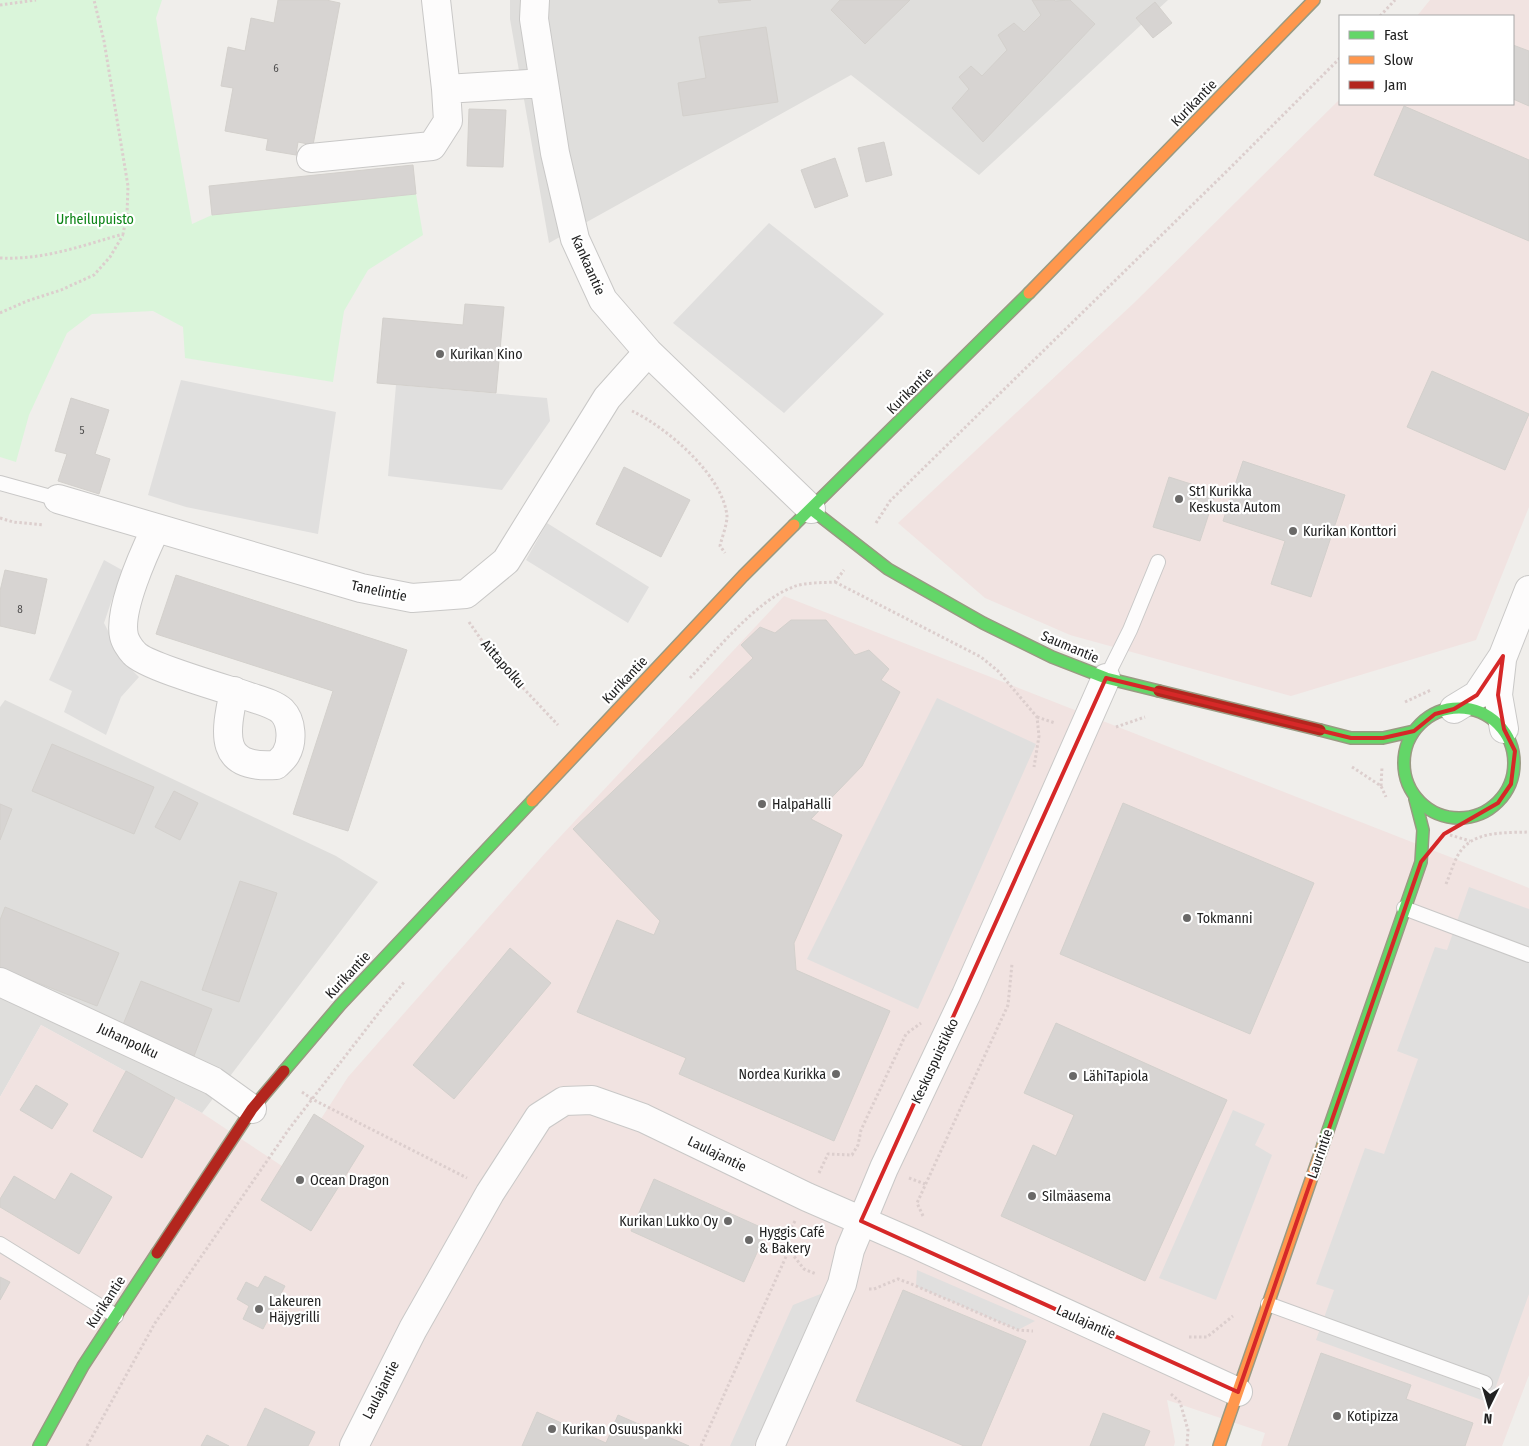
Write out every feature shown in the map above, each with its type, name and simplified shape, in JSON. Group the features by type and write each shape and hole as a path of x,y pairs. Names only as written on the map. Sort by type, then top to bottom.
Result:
{"street":[{"path":"311,158 432,146 448,121 436,0"},
{"name":"Kankaantie","path":"535,0 534,19 555,153 575,239 603,300 648,352 811,509"},
{"name":"Kurikantie","path":"39,1446 83,1366 252,1109 340,1005 743,576 1067,255 1314,0"},
{"path":"446,89 544,83"},
{"path":"466,594 506,561 606,398 648,352"},
{"name":"Tanelintie","path":"58,499 361,588 412,598 466,594"},
{"name":"Saumantie","path":"811,509 888,569 983,623 1052,657 1106,678 1351,738 1384,738 1414,731"},
{"path":"156,528 138,566 123,619 124,637 134,654 147,662 234,691"},
{"path":"1406,786 1402,768 1405,746 1414,731 1435,714 1454,709 1477,695 1503,656 1529,590"},
{"path":"1489,810 1507,792 1514,774 1509,740 1498,695 1503,656"},
{"name":"Keskuspuistikko","path":"770,1446 842,1284 850,1250 888,1159 966,995 1106,678"},
{"path":"1454,709 1477,710 1494,719 1509,740 1526,774"},
{"name":"Saumantie","path":"1351,738 1366,748"},
{"path":"1394,772 1415,799 1426,808 1437,814 1468,817"},
{"name":"Laurintie","path":"1219,1446 1421,862 1423,830 1415,799"},
{"path":"1452,828 1468,817 1515,799"},
{"name":"Laurintie","path":"1421,862 1433,848"},
{"name":"Juhanpolku","path":"0,982 213,1081 252,1109"},
{"name":"Laulajantie","path":"354,1446 413,1329 490,1193 539,1117 564,1101 592,1100 643,1118 807,1197 1238,1392"}],"lane":[{"path":"0,483 58,499"},
{"path":"1106,678 1130,630 1158,562"},
{"path":"1404,908 1529,955"},
{"path":"0,1244 116,1316"},
{"path":"1268,1304 1485,1384"}],"path":[{"path":"0,5 36,0"},
{"path":"0,313 27,301 61,290 94,275 110,257 123,234 127,214 128,186 104,41 94,0"},
{"path":"1381,15 1395,0"},
{"path":"834,582 861,548 890,501 1339,59"},
{"path":"0,258 15,259 58,254 123,234"},
{"path":"606,398 648,418 700,463 721,494 727,517 720,546 743,576"},
{"path":"0,518 13,522 50,525"},
{"path":"688,680 769,599 794,586 834,582 981,657 998,671 1037,717 1039,736 1034,768"},
{"name":"Aittapolku","path":"466,594 470,624 492,655 558,725"},
{"path":"1112,732 1116,726 1146,717"},
{"path":"1347,764 1381,786 1388,800"},
{"path":"1431,919 1459,854 1471,841 1494,833 1529,832"},
{"path":"925,1184 1008,1005 1012,962"},
{"path":"87,1446 156,1323 289,1129 409,976"},
{"path":"927,1018 906,1034 861,1130 858,1145 852,1155 828,1154 786,1237 789,1250 804,1269 856,1290 874,1289 898,1279 1018,1330 1036,1331"},
{"path":"312,1099 460,1174 490,1193"},
{"path":"701,1446 789,1250"},
{"path":"1187,1446 1188,1430 1180,1402 1157,1381 1178,1337 1206,1337 1233,1316"}],"highlighted area":[{"path":"1503,656 1498,695 1504,729 1515,751 1511,784 1498,803 1444,834 1421,862 1238,1392 861,1221 1106,678 1351,738 1383,738 1414,731 1435,714 1454,709 1477,695"}],"shaded area":[{"path":"510,0 1168,0 979,175 851,75 549,243 510,19"},
{"path":"1430,0 1529,0 1529,507 1476,640 1291,696 1070,635 985,598 898,523 1135,302 1339,100 1339,105 1514,105 1514,15 1418,15"},
{"path":"769,223 884,314 784,413 673,323"},
{"path":"181,380 336,412 318,534 186,507 148,495"},
{"path":"396,385 547,398 550,421 502,490 388,476"},
{"path":"547,523 649,587 628,623 526,560"},
{"path":"104,560 122,570 104,623 124,662 139,677 121,697 106,735 64,712 72,691 49,680"},
{"path":"784,596 1529,888 1529,1375 1502,1446 1261,1446 1265,1433 1167,1400 1175,1442 1174,1446 0,1446 0,1097 41,1025 202,1113 288,1170 348,1077 546,852"},
{"path":"937,698 1036,744 918,1009 807,959"},
{"path":"5,700 336,856 378,882 202,1113 41,1025 0,1097 0,707"},
{"path":"1469,887 1529,909 1529,1294 1490,1403 1316,1340 1334,1290 1316,1284 1365,1148 1384,1154 1418,1059 1397,1051 1435,947 1447,950"},
{"path":"1233,1110 1265,1124 1255,1145 1272,1155 1216,1300 1159,1278"},
{"path":"917,1270 1035,1321 1018,1330 916,1286"},
{"path":"823,1293 754,1446 730,1446 793,1305"}],"green space":[{"name":"Urheilupuisto","path":"0,0 162,0 156,18 192,224 212,215 416,194 423,235 368,270 344,311 333,382 185,358 183,327 153,311 92,314 67,333 29,415 16,462 0,457"}],"building":[{"path":"278,0 326,0 340,3 313,145 298,142 296,155 266,150 268,139 225,131 233,88 221,86 228,47 245,51 251,18 274,23"},
{"path":"718,0 751,0 719,3"},
{"path":"840,0 910,0 865,44 831,10"},
{"path":"1032,0 1070,0 1095,24 983,142 952,108 969,89 959,77 971,66 982,76 1007,50 998,35 1014,23 1024,32 1041,15"},
{"path":"1155,2 1172,23 1153,38 1136,18"},
{"path":"766,27 778,102 683,116 678,83 706,78 699,37"},
{"path":"1514,45 1529,51 1529,106 1514,99"},
{"path":"1404,106 1529,160 1529,241 1374,175"},
{"path":"469,109 506,110 503,167 467,166"},
{"path":"884,142 892,175 866,182 858,148"},
{"path":"835,158 848,196 815,208 801,170"},
{"path":"413,165 416,194 212,215 209,186"},
{"name":"Kurikan Kino","path":"465,304 504,307 496,393 377,383 383,318 463,325"},
{"path":"1432,371 1529,414 1505,470 1407,427"},
{"path":"71,398 109,410 95,454 110,459 99,494 58,481 67,454 55,451"},
{"name":"Kurikan Konttori","path":"1243,461 1345,495 1311,597 1271,584 1285,541 1223,521"},
{"path":"624,467 690,500 661,557 596,524"},
{"path":"1169,477 1216,492 1200,541 1153,527"},
{"path":"5,570 47,579 35,634 0,626 0,591"},
{"path":"176,575 407,650 348,831 293,814 333,691 156,634"},
{"path":"791,620 826,620 855,655 869,650 889,669 881,680 900,692 862,766 811,819 842,835 794,943 796,970 890,1011 834,1141 679,1074 686,1058 577,1012 617,920 654,935 660,921 573,829 753,658 741,645 760,627 775,633"},
{"path":"52,744 154,787 134,834 32,791"},
{"path":"174,791 198,803 180,840 155,827"},
{"name":"Tokmanni","path":"1123,803 1314,883 1250,1034 1060,954"},
{"path":"0,804 12,809 0,840"},
{"path":"240,881 277,893 239,1002 202,990"},
{"path":"5,907 119,953 97,1006 0,968 0,920"},
{"path":"510,948 551,983 454,1099 413,1065"},
{"path":"141,981 212,1009 194,1056 122,1027"},
{"path":"1056,1023 1227,1100 1145,1281 1001,1216 1033,1145 1056,1156 1074,1115 1024,1093"},
{"path":"126,1071 175,1098 142,1158 93,1131"},
{"path":"36,1085 68,1104 52,1129 20,1110"},
{"path":"314,1114 364,1146 311,1231 261,1200"},
{"path":"71,1173 112,1197 79,1254 0,1207 0,1199 14,1176 55,1200"},
{"path":"654,1179 767,1230 744,1282 631,1231"},
{"path":"265,1276 285,1286 263,1329 243,1319 249,1306 237,1299 246,1282 258,1288"},
{"path":"0,1277 10,1282 0,1300"},
{"path":"903,1290 1026,1341 981,1446 964,1446 856,1401"},
{"path":"1321,1353 1411,1385 1406,1399 1473,1423 1465,1446 1288,1446"},
{"path":"265,1408 315,1432 308,1446 247,1446"},
{"name":"Kurikan Osuuspankki","path":"537,1412 606,1443 618,1415 689,1446 522,1446"},
{"path":"1103,1413 1150,1431 1144,1446 1090,1446"},
{"path":"207,1435 229,1446 201,1446"}],"traffic: fast":[{"path":"794,525 1029,293"},
{"path":"811,509 888,569 983,623 1052,657 1106,678 1159,691"},
{"path":"1459,708 1480,712 1498,724 1510,742 1514,763 1510,784 1498,802 1480,814 1459,818 1438,814 1420,802 1408,784 1404,763 1408,742 1420,724 1438,712 1459,708"},
{"path":"1320,730 1351,738 1383,738 1414,731"},
{"path":"1323,1145 1421,862 1423,830 1415,799"},
{"path":"284,1071 340,1005 532,801"},
{"path":"39,1446 83,1366 157,1253"}],"traffic: slow":[{"path":"1029,293 1314,0"},
{"path":"532,801 743,576 794,525"},
{"path":"1219,1446 1323,1145"}],"traffic: jam":[{"path":"1159,691 1320,730"},
{"path":"157,1253 252,1109 284,1071"}],"place":[{"name":"Kurikan Kino","path":"440,354"},
{"name":"St1 Kurikka Keskusta Autom","path":"1179,499"},
{"name":"Kurikan Konttori","path":"1293,531"},
{"name":"HalpaHalli","path":"762,804"},
{"name":"Tokmanni","path":"1187,918"},
{"name":"Nordea Kurikka","path":"836,1074"},
{"name":"LähiTapiola","path":"1073,1076"},
{"name":"Ocean Dragon","path":"300,1180"},
{"name":"Silmäasema","path":"1032,1196"},
{"name":"Kurikan Lukko Oy","path":"728,1221"},
{"name":"Hyggis Café & Bakery","path":"749,1240"},
{"name":"Lakeuren Häjygrilli","path":"259,1309"},
{"name":"Kotipizza","path":"1337,1416"},
{"name":"Kurikan Osuuspankki","path":"552,1429"}]}
